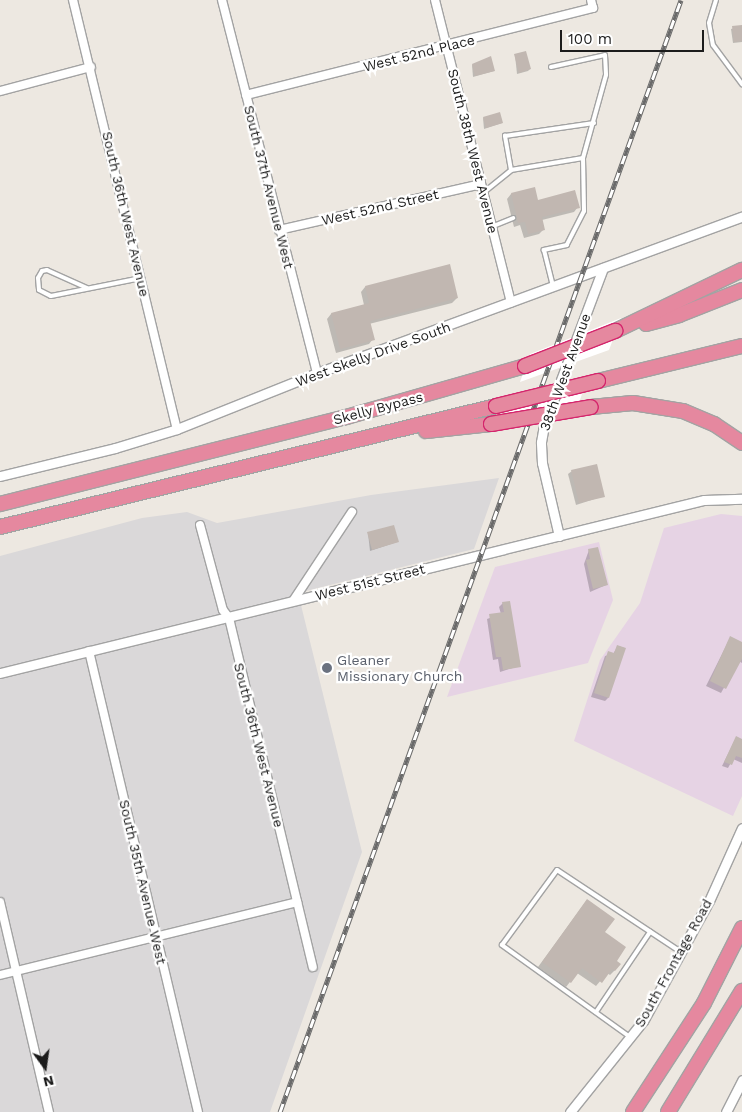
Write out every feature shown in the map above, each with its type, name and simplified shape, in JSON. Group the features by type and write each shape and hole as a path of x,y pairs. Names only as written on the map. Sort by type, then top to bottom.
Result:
{"highway":[{"name":"Skelly Bypass","path":"0,504 346,417 525,366 616,331 742,270"},
{"path":"616,331 679,316 742,290"},
{"name":"Skelly Bypass","path":"0,527 742,346"},
{"path":"706,355 742,352"},
{"path":"378,436 491,424 591,407 633,403 683,411 714,424 742,443"},
{"path":"0,536 39,518"},
{"path":"633,1112 704,1003 742,928"},
{"path":"668,1112 742,990"}],"street":[{"name":"South 36th West Avenue","path":"73,0 91,67 177,429"},
{"name":"South 37th Avenue West","path":"222,0 317,374"},
{"name":"South 38th West Avenue","path":"435,0 511,303"},
{"name":"West 52nd Place","path":"246,95 447,46 592,4"},
{"path":"0,90 91,67"},
{"name":"West 52nd Street","path":"280,230 482,188"},
{"name":"West Skelly Drive South","path":"0,476 106,451 177,429 317,374 742,217"},
{"name":"38th West Avenue","path":"559,536 542,464 541,442 544,425 603,268"},
{"name":"West 51st Street","path":"0,673 704,500 742,498"},
{"path":"293,601 352,512"},
{"name":"South 36th West Avenue","path":"200,525 223,610 229,618 313,967"},
{"name":"South 35th Avenue West","path":"89,651 198,1112"},
{"name":"South Frontage Road","path":"570,1112 643,1021 681,952 742,828"},
{"path":"0,902 49,1112"},
{"path":"0,975 297,902"},
{"path":"726,1111 742,1080"}],"lane":[{"path":"716,0 709,23 712,45 742,84"},
{"path":"551,67 605,55 606,75 583,158 584,211 568,245 544,250 554,288"},
{"path":"511,170 505,136 594,123"},
{"path":"482,188 511,170 583,158"},
{"path":"492,227 513,218"},
{"path":"87,288 54,271 42,271 38,278 39,290 46,296 141,278"},
{"path":"630,1037 502,945 557,870 681,952"},
{"path":"596,1012 650,932"}],"shaded area":[{"path":"499,478 474,549 298,593 362,852 270,1112 0,1112 0,556 142,518 187,512 217,523 371,495"},
{"path":"721,514 742,516 742,796 733,816 574,741 600,660 640,603 664,528"},
{"path":"599,542 613,600 588,663 447,697 495,567"}],"pier":[{"path":"621,318 609,350 520,382 530,354"},
{"path":"588,377 574,417 502,430 515,395"}],"building":[{"path":"742,25 742,41 734,42 732,26"},
{"path":"526,51 531,69 519,73 514,54"},
{"path":"491,56 495,71 475,76 472,64"},
{"path":"500,112 503,123 486,128 483,117"},
{"path":"535,187 538,200 575,190 580,208 542,217 545,230 528,234 525,222 518,223 511,193"},
{"path":"450,264 458,298 370,321 375,340 340,349 331,313 369,303 365,286"},
{"path":"597,464 605,497 579,503 571,470"},
{"path":"394,525 399,542 372,550 367,532"},
{"path":"598,547 608,585 593,589 586,560 590,559 588,549"},
{"path":"510,601 521,667 503,670 501,657 496,657 489,614 504,612 502,602"},
{"path":"730,636 742,642 742,659 726,689 710,681"},
{"path":"617,645 626,648 609,698 594,693 608,651 614,653"},
{"path":"736,736 742,739 742,758 736,756 732,765 724,762"},
{"path":"587,899 615,919 605,932 626,947 617,961 621,964 615,971 612,969 602,983 582,968 571,983 542,962"}],"railway":[{"path":"280,1112 681,0"}],"place":[{"name":"Gleaner Missionary Church","path":"327,668"}]}
